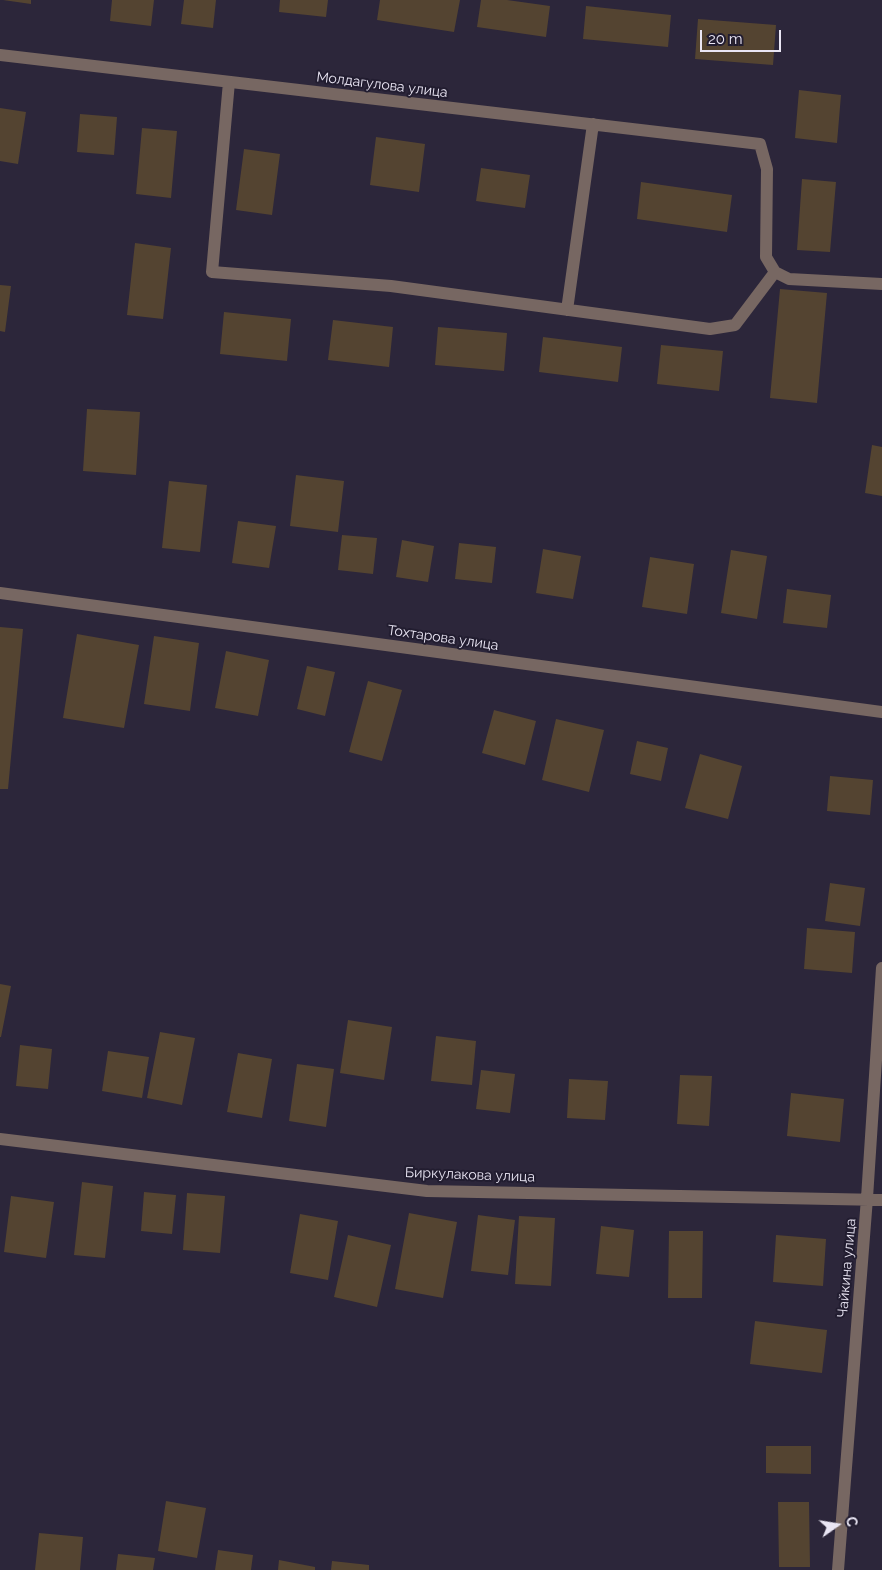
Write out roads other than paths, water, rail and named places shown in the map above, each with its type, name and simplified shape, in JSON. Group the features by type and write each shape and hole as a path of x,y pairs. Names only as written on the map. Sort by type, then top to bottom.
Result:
{"street":[{"name":"Молдагулова улица","path":"0,55 760,144 767,169 766,257 775,272"},
{"path":"229,82 212,272 391,286 710,329 735,325 775,272 789,280 882,284"},
{"path":"567,310 593,124"},
{"name":"Тохтарова улица","path":"0,593 882,712"},
{"name":"Чайкина улица","path":"838,1570 867,1198 882,968"},
{"name":"Биркулакова улица","path":"0,1139 427,1191 867,1198 882,1200"}]}
